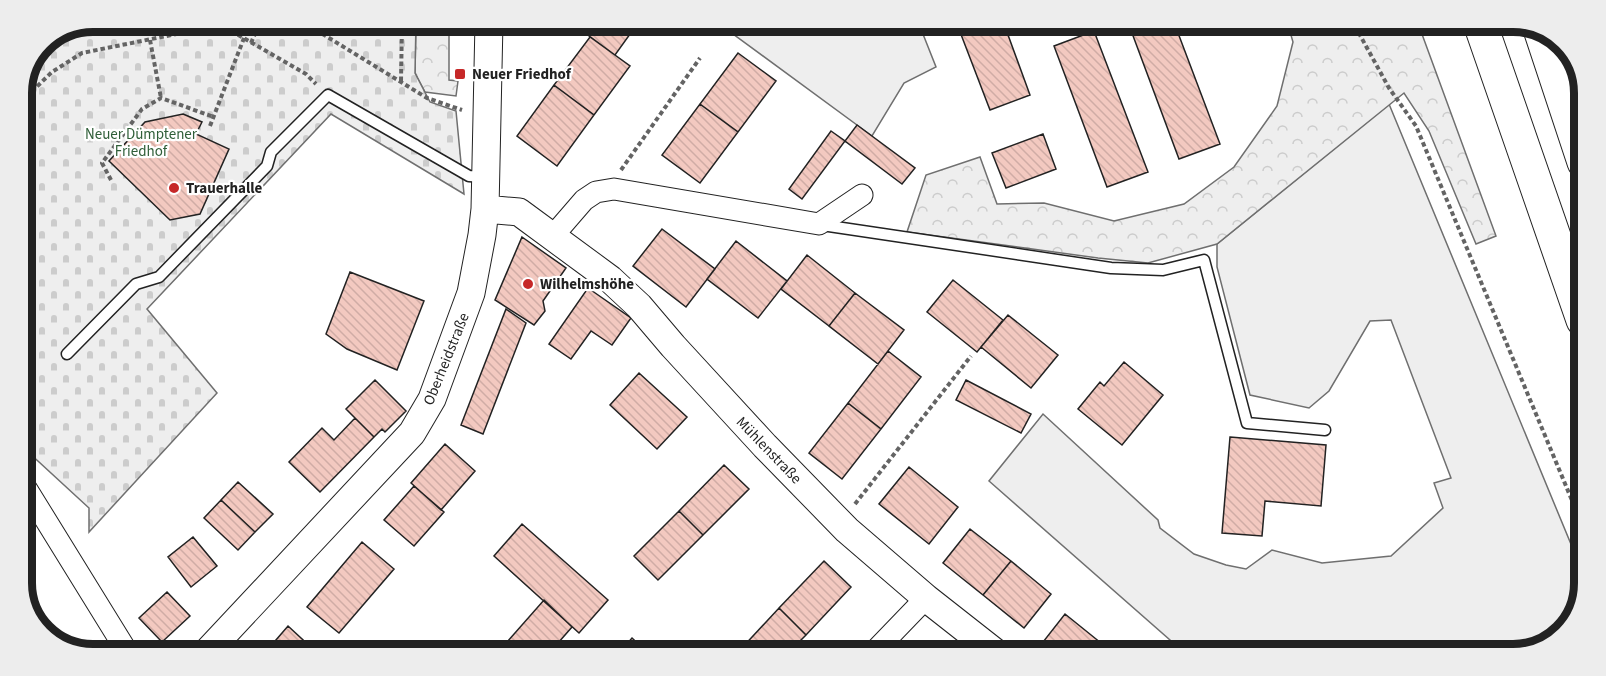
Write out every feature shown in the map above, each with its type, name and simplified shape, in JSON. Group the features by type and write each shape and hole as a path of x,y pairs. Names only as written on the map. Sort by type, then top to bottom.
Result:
{"highway":[{"path":"1483,32 1574,297"},
{"path":"1544,40 1574,132"}],"street":[{"name":"Oberheidstraße","path":"215,644 412,433 432,399 471,293 483,235 489,32"},
{"path":"552,237 584,200 596,192 614,189 819,224 862,195"},
{"name":"Mühlenstraße","path":"485,209 519,212 610,279 639,306 746,426 840,522 926,598 985,644"},
{"path":"32,498 122,644"},
{"path":"882,644 926,598"}],"lane":[{"path":"67,354 136,284 159,277 267,166 271,152 328,94 469,176 486,177"},
{"path":"819,224 1111,268 1163,270 1204,260 1247,423 1325,430"}],"path":[{"path":"32,91 52,72 82,53 190,32"},
{"path":"233,32 306,74 328,94"},
{"path":"251,43 256,32"},
{"path":"320,32 427,98 460,110 487,113"},
{"path":"401,81 402,32"},
{"path":"1358,32 1389,87 1416,126 1574,505"},
{"path":"210,126 244,38"},
{"path":"150,40 161,98"},
{"path":"614,189 621,168 700,58"},
{"path":"111,180 102,163 142,109 161,98 214,117"},
{"path":"840,522 971,356"}],"green space":[{"name":"Neuer Dümptener Friedhof","path":"93,32 416,32 415,73 430,102 456,111 464,194 331,114 147,309 217,393 89,532 89,508 32,456 32,89 36,69 42,59 49,49 69,36"},
{"path":"416,32 449,32 449,80 458,81 456,96 425,92 415,73"},
{"path":"730,32 922,32 936,67 904,83 872,136"},
{"path":"1290,32 1421,32 1496,236 1476,244 1429,131 1404,93 1217,244 1148,263 907,232 926,175 980,157 997,204 1044,203 1114,221 1184,204 1234,167 1277,106 1293,42"},
{"path":"1389,104 1574,551 1574,583 1570,607 1554,629 1537,640 1521,644 1175,644 989,481 1043,414 1158,520 1160,528 1194,554 1246,569 1272,550 1322,563 1391,556 1443,508 1434,483 1451,478 1391,320 1370,321 1329,391 1309,408 1250,395 1217,267 1217,244"}],"building":[{"path":"584,32 632,32 615,55"},
{"path":"960,32 1007,32 1030,95 990,110"},
{"path":"1094,32 1148,172 1107,187 1054,46"},
{"path":"1132,32 1178,32 1220,144 1179,159"},
{"path":"590,37 630,66 594,115 554,85"},
{"path":"738,53 776,81 738,132 700,104"},
{"path":"554,85 594,115 557,166 517,136"},
{"path":"700,104 738,132 700,183 662,155"},
{"name":"Trauerhalle","path":"183,114 202,122 196,134 229,149 200,214 170,220 109,161 145,122"},
{"path":"857,125 915,168 902,184 845,141"},
{"path":"831,131 845,141 802,199 789,189"},
{"path":"1043,134 1056,169 1006,188 992,153"},
{"path":"662,229 715,269 686,307 633,266"},
{"name":"Wilhelmshöhe","path":"522,237 566,268 543,301 545,311 534,325 495,300"},
{"path":"736,241 787,281 758,318 707,279"},
{"path":"807,255 855,293 829,326 781,289"},
{"path":"350,272 424,301 397,370 347,349 326,334"},
{"path":"953,280 1003,320 977,352 927,312"},
{"path":"588,288 631,318 612,345 591,331 571,359 549,344"},
{"path":"855,293 904,330 878,364 829,326"},
{"path":"506,309 526,323 483,434 461,425"},
{"path":"1008,315 1058,355 1031,388 981,347"},
{"path":"888,351 921,377 881,429 848,403"},
{"path":"1124,362 1163,395 1122,445 1078,409 1100,382 1104,386"},
{"path":"639,373 687,417 657,449 610,405"},
{"path":"375,380 406,411 385,432 382,429 374,437 346,409"},
{"path":"966,380 1031,414 1021,433 956,400"},
{"path":"848,403 881,429 842,479 809,453"},
{"path":"355,418 374,437 320,492 289,462 322,428 334,440"},
{"path":"1230,437 1326,445 1321,506 1265,501 1262,536 1222,533"},
{"path":"445,444 475,471 441,510 411,483"},
{"path":"724,465 749,489 703,535 679,511"},
{"path":"909,467 958,507 929,544 879,504"},
{"path":"238,482 273,514 255,532 221,500"},
{"path":"414,486 444,512 414,546 384,520"},
{"path":"221,500 255,532 238,550 204,518"},
{"path":"679,511 703,535 658,580 634,556"},
{"path":"522,524 608,600 579,633 494,556"},
{"path":"970,529 1011,561 983,595 943,563"},
{"path":"193,537 217,566 191,587 168,557"},
{"path":"362,542 394,569 339,633 307,607"},
{"path":"824,561 851,587 806,635 779,608"},
{"path":"1011,561 1051,594 1024,628 983,595"},
{"path":"167,592 190,616 162,642 139,618"},
{"path":"544,600 572,627 557,644 505,644"},
{"path":"779,608 806,635 797,644 746,644"},
{"path":"1065,614 1101,643 1046,644 1043,642"},
{"path":"288,626 307,644 281,644 276,640"},
{"path":"632,638 638,644 627,644"}],"place":[{"name":"Neuer Friedhof","path":"460,74"},
{"name":"Trauerhalle","path":"174,188"},
{"name":"Wilhelmshöhe","path":"528,284"}]}
